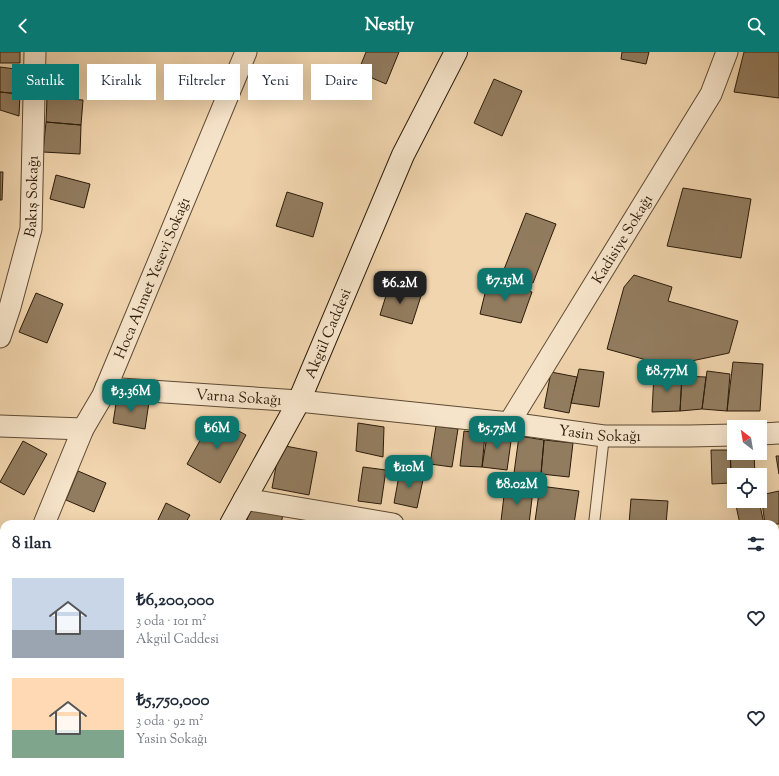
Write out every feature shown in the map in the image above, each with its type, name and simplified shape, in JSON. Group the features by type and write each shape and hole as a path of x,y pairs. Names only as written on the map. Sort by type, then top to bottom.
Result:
{"street":[{"name":"Bakış Sokağı","path":"0,337 10,307 31,229 35,52"},
{"name":"Hoca Ahmet Yesevi Sokağı","path":"46,520 83,429 106,388 246,52"},
{"name":"Akgül Caddesi","path":"233,520 299,401 403,155 456,52"},
{"name":"Kadisiye Sokağı","path":"509,423 711,94 727,52"},
{"name":"Varna Sokağı","path":"106,388 299,401"},
{"name":"Yasin Sokağı","path":"299,401 509,423 604,436 727,435"},
{"path":"0,426 83,429"},
{"path":"244,500 368,520"}],"lane":[{"path":"594,520 604,436"}],"building":[{"path":"0,52 20,52 20,63 0,63"},
{"path":"366,52 399,52 386,84 372,78 372,64 361,64"},
{"path":"622,52 649,52 646,64 621,59"},
{"path":"744,52 779,52 779,98 734,92"},
{"path":"0,67 12,69 12,93 0,92"},
{"path":"494,79 522,91 502,136 474,123"},
{"path":"0,92 12,93 12,100 20,100 19,116 0,110"},
{"path":"47,100 83,100 81,125 46,122"},
{"path":"46,122 81,125 80,154 43,152"},
{"path":"0,172 3,172 2,200 0,200"},
{"path":"56,175 90,184 84,208 50,199"},
{"path":"683,188 751,199 741,258 667,246"},
{"path":"287,192 323,203 313,237 276,226"},
{"path":"526,213 556,224 533,283 503,272"},
{"path":"634,275 672,287 668,301 738,321 729,353 668,366 607,349 624,287"},
{"path":"488,281 532,292 521,323 480,314"},
{"path":"389,286 421,296 412,324 380,315"},
{"path":"36,293 63,304 47,343 19,332"},
{"path":"733,362 763,364 760,411 727,411"},
{"path":"579,369 604,372 599,407 571,403"},
{"path":"707,371 730,374 727,411 702,409"},
{"path":"551,372 577,377 569,413 544,408"},
{"path":"654,373 682,376 680,411 652,412"},
{"path":"682,376 706,377 702,409 680,411"},
{"path":"117,397 149,402 145,429 113,423"},
{"path":"213,417 246,435 220,483 187,464"},
{"path":"358,423 384,427 383,457 356,451"},
{"path":"436,426 458,429 452,467 430,464"},
{"path":"488,430 512,434 507,470 482,467"},
{"path":"464,431 485,434 482,467 460,466"},
{"path":"519,436 544,440 541,474 514,473"},
{"path":"544,440 573,443 569,477 541,474"},
{"path":"23,441 47,454 24,495 0,482"},
{"path":"280,445 317,452 309,495 272,488"},
{"path":"711,450 727,450 727,460 730,460 731,468 727,468 727,483 712,484"},
{"path":"776,456 779,456 779,474"},
{"path":"731,460 754,460 755,468 731,468"},
{"path":"363,467 386,470 381,504 358,501"},
{"path":"400,470 424,475 417,508 394,503"},
{"path":"78,471 106,483 94,512 66,500"},
{"path":"540,486 579,491 575,520 535,520"},
{"path":"505,487 533,490 529,520 501,520"},
{"path":"779,491 779,520 764,520 763,508 767,508 767,494"},
{"path":"631,499 668,501 666,520 629,520"},
{"path":"166,503 190,515 187,520 158,520"},
{"path":"250,507 283,514 282,520 247,520"},
{"path":"737,508 761,508 763,520 739,520"}]}
